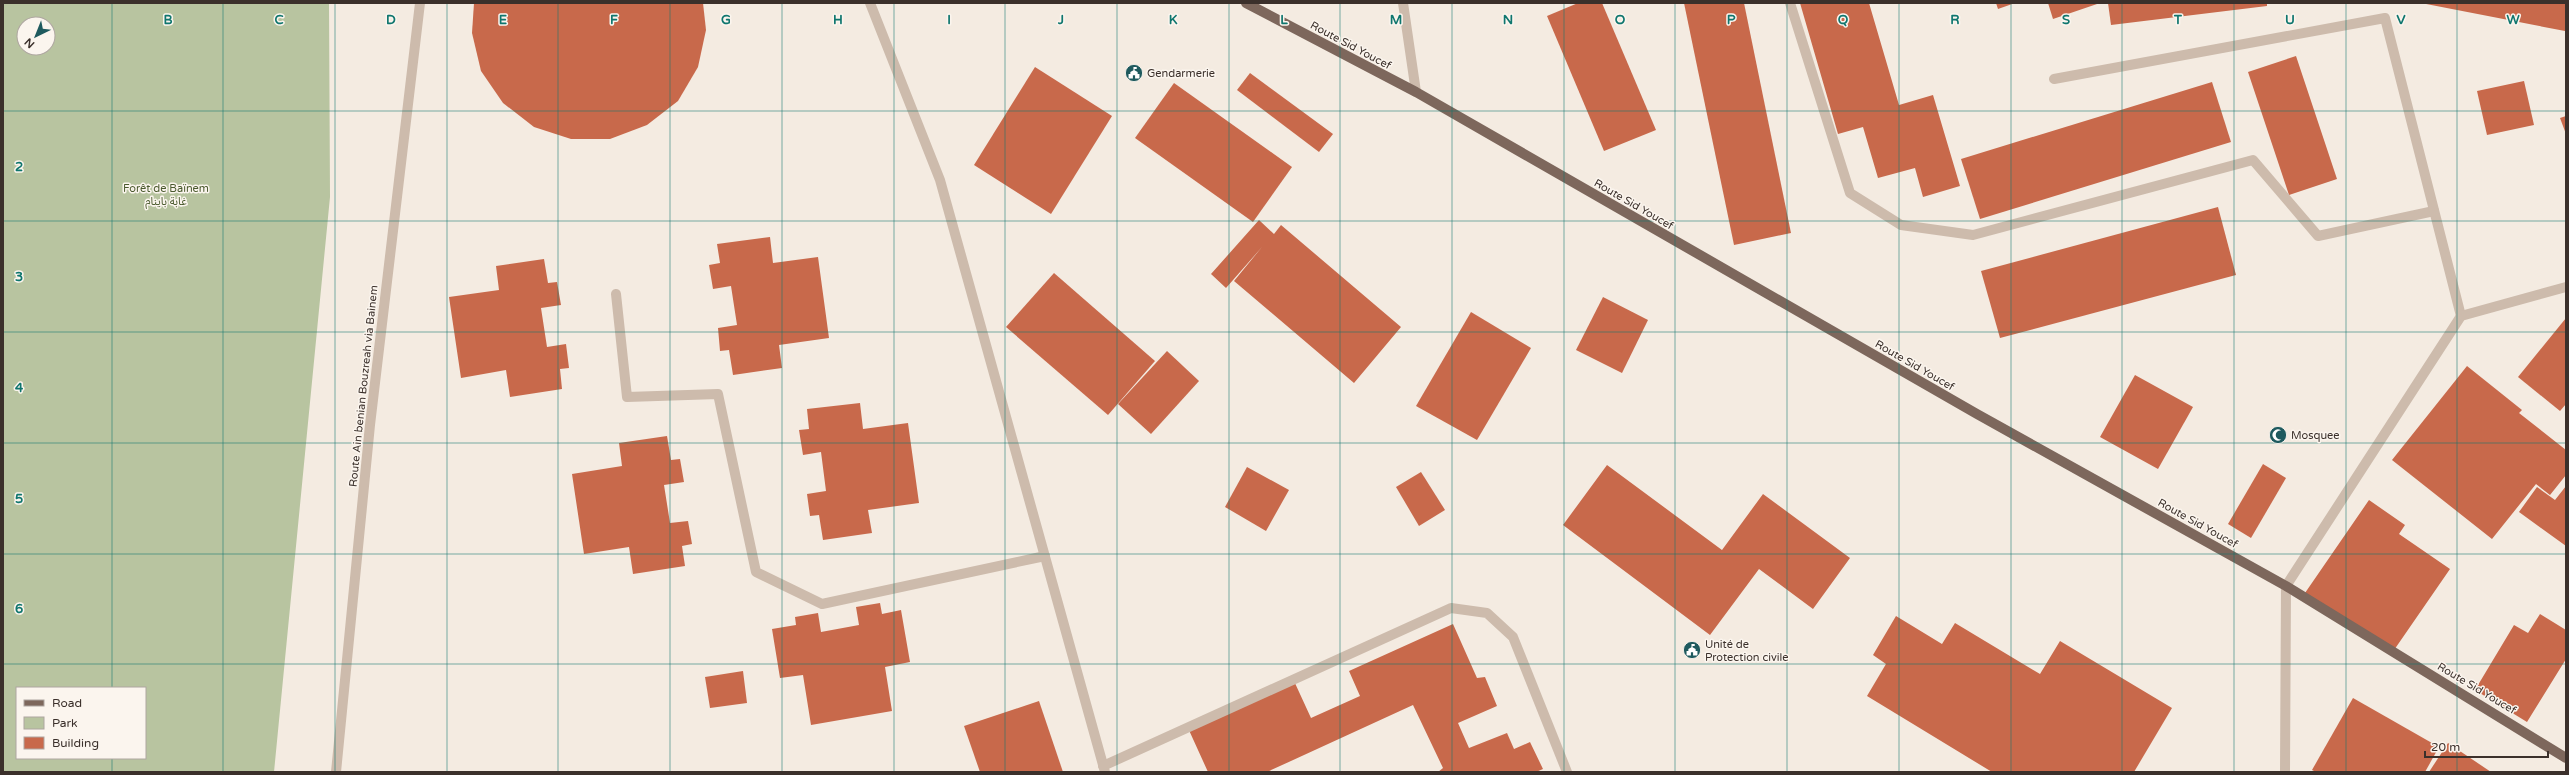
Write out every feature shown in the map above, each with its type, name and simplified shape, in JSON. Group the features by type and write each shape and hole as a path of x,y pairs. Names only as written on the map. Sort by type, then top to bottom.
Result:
{"main road":[{"name":"Route Sid Youcef","path":"1246,3 1416,92 1977,414 2286,586 2566,758"}],"street":[{"name":"Route Ain benian Bouzreah via Bainem","path":"336,772 370,425 420,3"},
{"path":"870,3 940,180 1104,769 1451,608 1487,613 1513,637 1567,772"},
{"path":"1403,3 1416,92"},
{"path":"1790,3 1850,193 1901,225 1973,235 2253,160 2318,236 2434,211"},
{"path":"2054,79 2385,18 2461,316"},
{"path":"2285,772 2286,586 2461,316 2566,287"},
{"path":"616,294 627,397 718,394 756,572 822,604 1044,556"}],"green space":[{"name":"Forêt de Baïnem غابة باينام","path":"3,3 329,3 330,197 274,772 3,772"}],"building":[{"path":"474,3 703,3 706,30 698,67 678,101 647,125 610,139 571,139 534,127 503,103 481,71 472,33"},
{"path":"1578,3 1602,3 1656,130 1604,151 1547,16"},
{"path":"1684,3 1744,3 1791,233 1734,245"},
{"path":"1800,3 1869,3 1899,105 1933,95 1960,186 1923,197 1915,168 1878,178 1863,127 1838,134"},
{"path":"1996,3 2015,3 1998,9"},
{"path":"2048,3 2100,3 2053,19"},
{"path":"2108,3 2267,3 2267,6 2111,25"},
{"path":"2421,3 2566,3 2565,31"},
{"path":"2296,56 2337,179 2289,195 2248,72"},
{"path":"1035,67 1112,116 1051,214 974,165"},
{"path":"1250,73 1333,134 1319,152 1237,90"},
{"path":"2524,81 2534,125 2487,135 2477,91"},
{"path":"2212,82 2231,142 1980,219 1961,159"},
{"path":"1174,83 1292,167 1253,222 1135,138"},
{"path":"2566,116 2566,134 2560,118"},
{"path":"2218,207 2236,275 2000,338 1981,271"},
{"path":"1259,220 1274,234 1281,225 1401,327 1354,383 1234,281 1262,247 1226,288 1211,274"},
{"path":"770,237 773,263 818,257 829,338 779,345 782,368 733,375 729,350 720,351 718,328 737,325 731,286 713,289 709,265 720,263 717,244"},
{"path":"544,259 548,283 557,282 561,305 541,308 547,347 566,344 569,368 560,369 562,389 510,397 506,370 461,378 449,297 499,290 496,266"},
{"path":"1054,273 1155,361 1108,415 1006,327"},
{"path":"1603,297 1648,320 1622,373 1576,350"},
{"path":"1471,312 1531,348 1477,440 1416,406"},
{"path":"2566,318 2566,404 2560,411 2518,377"},
{"path":"1167,351 1199,381 1151,434 1118,404"},
{"path":"2467,366 2522,410 2519,413 2566,450 2566,475 2550,495 2536,484 2492,539 2392,460"},
{"path":"2135,375 2193,407 2158,469 2100,437"},
{"path":"860,403 863,429 908,423 919,503 868,510 872,533 823,540 819,515 810,516 807,494 826,491 821,452 803,455 799,430 809,429 807,409"},
{"path":"667,436 671,460 680,459 684,482 664,485 670,523 688,521 692,544 682,546 685,566 633,574 629,547 584,554 572,474 622,466 619,443"},
{"path":"2263,464 2286,478 2251,538 2228,524"},
{"path":"1607,465 1722,550 1763,494 1850,558 1813,609 1759,569 1710,635 1563,525"},
{"path":"1247,467 1289,490 1266,531 1225,507"},
{"path":"1421,472 1445,510 1419,526 1396,487"},
{"path":"2566,486 2566,546 2519,512 2537,487 2555,500"},
{"path":"2369,500 2405,525 2399,534 2450,569 2392,653 2305,593"},
{"path":"880,603 882,614 901,610 910,662 885,667 892,711 811,725 803,675 780,678 772,629 796,625 795,617 818,613 821,632 859,625 856,607"},
{"path":"2540,614 2566,630 2566,659 2527,722 2475,690 2514,625 2528,633"},
{"path":"1896,616 1942,644 1955,623 2040,674 2060,641 2172,708 2134,772 1992,772 1867,696 1886,664 1873,655"},
{"path":"1453,624 1477,678 1485,677 1497,706 1458,723 1469,748 1507,733 1514,749 1530,742 1543,769 1536,772 1438,772 1443,768 1413,705 1267,772 1208,772 1188,728 1294,681 1311,718 1360,696 1349,671"},
{"path":"743,671 747,703 710,708 705,677"},
{"path":"2353,698 2439,747 2425,772 2316,772 2312,770"},
{"path":"1039,701 1063,772 980,772 964,726"},
{"path":"2448,743 2491,772 2429,772"}],"place":[{"name":"Gendarmerie","path":"1134,73"},
{"name":"Mosquee","path":"2278,435"},
{"name":"Unité de Protection civile","path":"1692,650"}]}
